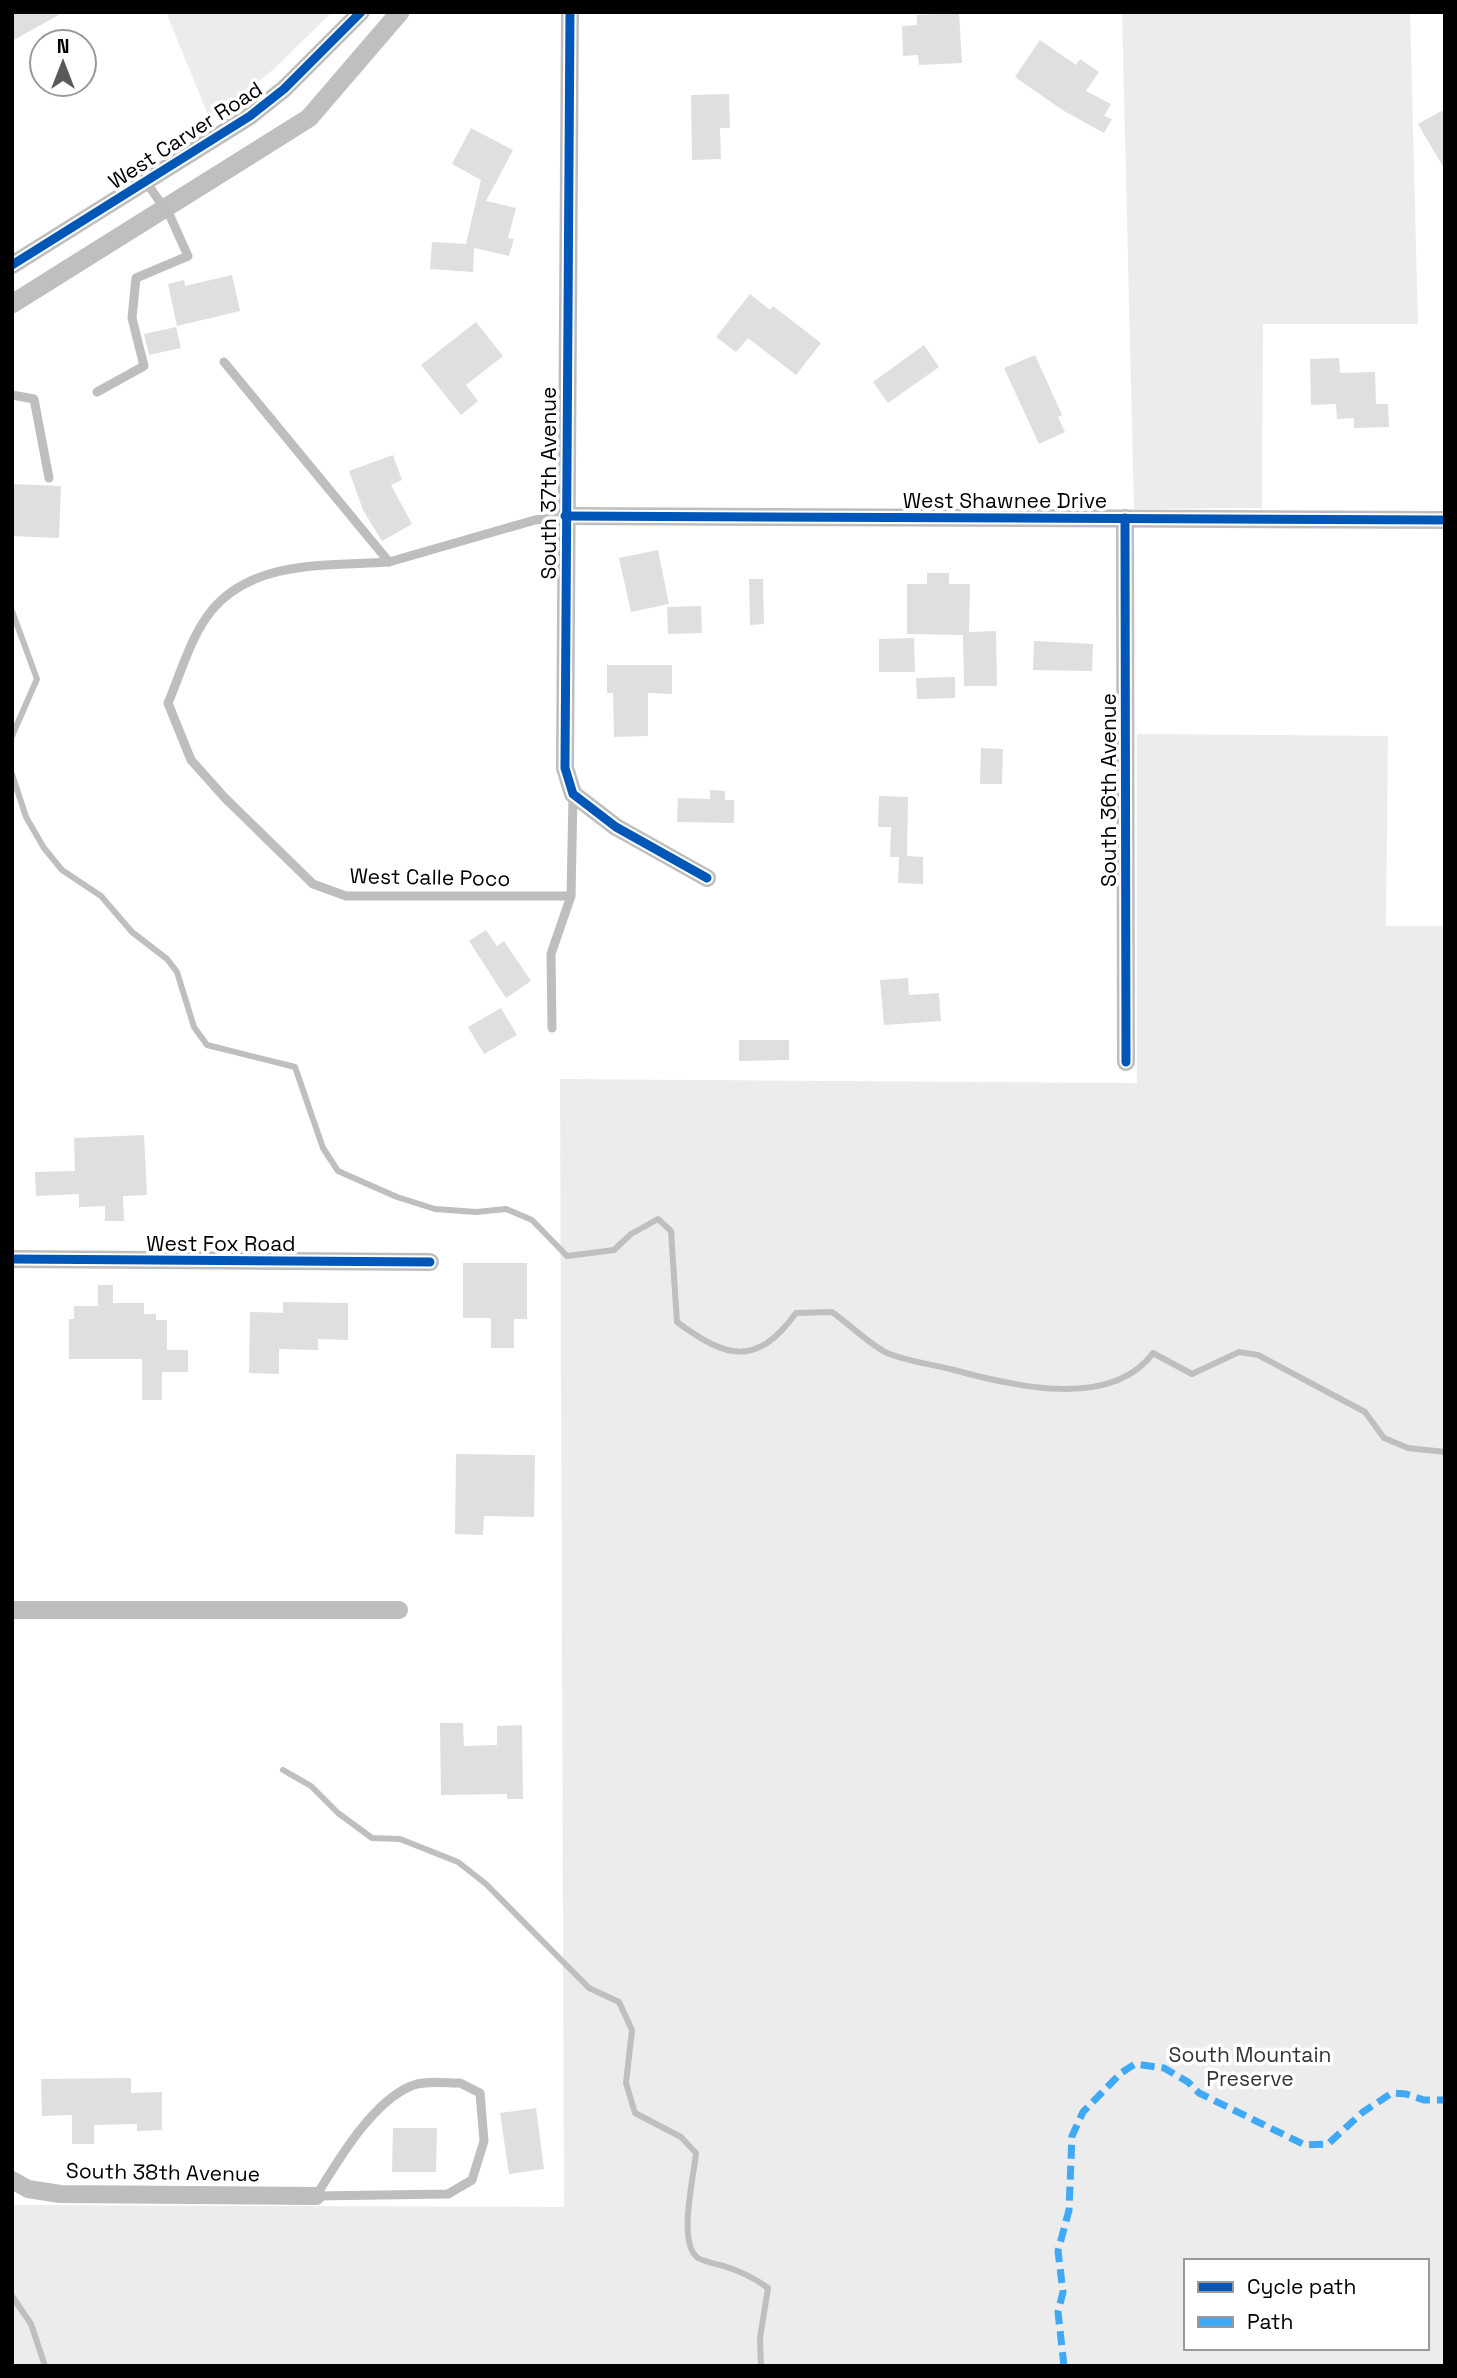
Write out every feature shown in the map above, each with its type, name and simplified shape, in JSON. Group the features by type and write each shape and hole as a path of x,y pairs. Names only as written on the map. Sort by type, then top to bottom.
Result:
{"street":[{"name":"West Carver Road","path":"12,265 213,142 284,89 361,12"},
{"name":"South 37th Avenue","path":"570,12 565,768 573,794"},
{"name":"West Shawnee Drive","path":"565,516 1445,520"},
{"name":"South 36th Avenue","path":"1125,518 1126,1062"},
{"path":"573,794 617,827 707,878"},
{"name":"West Fox Road","path":"12,1259 430,1262"},
{"path":"12,1610 399,1611"},
{"name":"South 38th Avenue","path":"12,2180 28,2189 60,2194 316,2196"}],"lane":[{"path":"97,393 144,366 132,318 136,278 188,256 170,216 146,182"},
{"path":"224,362 389,562"},
{"path":"12,395 34,399 49,478"},
{"name":"West Calle Poco","path":"565,516 535,520 389,562 273,570 242,586 212,609 191,648 168,703 191,760 313,884 346,896 571,897"},
{"path":"552,1028 551,954 571,897 573,794"},
{"path":"460,2083 480,2093 484,2141 472,2180 448,2194 316,2196 341,2155 384,2104 412,2085 460,2083"}],"green space":[{"path":"166,12 332,12 274,69 210,120"},
{"path":"1122,12 1410,12 1418,324 1263,324 1262,508 1134,509"},
{"name":"South Mountain Preserve","path":"1137,734 1388,736 1386,926 1445,926 1445,2366 12,2366 12,2205 564,2207 560,1079 1137,1083"}],"building":[{"path":"12,12 64,12 35,28 28,28 28,32 12,41"},
{"path":"959,13 962,63 919,65 918,55 903,56 902,26 917,25 917,15"},
{"path":"1040,40 1076,65 1080,59 1099,72 1086,91 1111,104 1104,116 1112,119 1104,133 1064,111 1015,77"},
{"path":"729,94 730,128 720,128 721,159 692,160 691,95"},
{"path":"1445,109 1445,170 1418,124"},
{"path":"471,128 513,150 486,201 516,208 508,238 514,239 509,256 474,248 473,272 430,269 432,242 466,244 481,180 452,164"},
{"path":"232,275 240,311 177,326 168,284 184,280 185,286"},
{"path":"750,294 770,310 773,306 821,343 796,375 748,338 736,352 716,337"},
{"path":"476,322 503,356 466,385 478,401 461,415 421,365"},
{"path":"176,327 181,348 149,355 144,334"},
{"path":"924,345 939,367 888,403 873,382"},
{"path":"1035,355 1062,415 1058,417 1065,432 1039,444 1004,368"},
{"path":"1339,358 1340,373 1375,372 1376,404 1388,404 1389,427 1354,428 1354,418 1337,419 1336,404 1311,405 1310,359"},
{"path":"393,455 402,480 391,485 412,524 382,541 363,510 349,471"},
{"path":"12,484 61,486 59,538 12,536"},
{"path":"658,550 669,604 631,612 619,558"},
{"path":"927,573 949,573 949,584 970,584 969,632 996,631 997,686 964,686 963,635 907,634 907,584 927,584"},
{"path":"749,579 763,579 764,624 750,625"},
{"path":"701,606 702,633 668,634 667,607"},
{"path":"914,638 915,672 879,672 879,639"},
{"path":"1034,641 1093,644 1092,671 1033,670"},
{"path":"607,665 672,665 672,694 648,693 648,736 614,737 613,693 607,693"},
{"path":"955,677 955,698 917,699 916,678"},
{"path":"981,748 1003,749 1002,784 980,784"},
{"path":"710,790 725,791 725,800 734,800 734,823 677,822 678,798 710,799"},
{"path":"879,796 908,797 907,856 923,857 923,884 898,883 899,857 890,857 891,827 878,827"},
{"path":"486,930 497,946 504,941 531,981 506,998 469,941"},
{"path":"908,978 909,995 939,993 941,1021 884,1025 880,980"},
{"path":"501,1008 517,1035 484,1054 468,1027"},
{"path":"739,1040 789,1040 789,1060 739,1061"},
{"path":"144,1135 147,1195 123,1196 124,1221 105,1221 105,1206 79,1207 79,1194 36,1196 35,1172 75,1171 74,1138"},
{"path":"463,1263 527,1263 527,1319 514,1319 514,1348 491,1348 491,1318 463,1318"},
{"path":"98,1285 113,1285 113,1303 144,1303 144,1314 156,1314 156,1320 167,1320 167,1350 188,1350 188,1372 162,1372 162,1400 142,1400 142,1359 69,1359 69,1319 74,1319 74,1306 98,1306"},
{"path":"283,1302 348,1303 348,1340 318,1339 318,1350 279,1349 279,1374 249,1373 250,1312 283,1313"},
{"path":"456,1454 535,1455 534,1517 484,1516 483,1535 455,1534"},
{"path":"440,1723 463,1723 464,1746 497,1745 497,1726 522,1725 523,1799 507,1799 507,1794 441,1795"},
{"path":"131,2078 131,2093 162,2092 162,2130 137,2131 137,2124 94,2125 94,2144 72,2144 72,2115 42,2116 41,2079"},
{"path":"536,2108 544,2169 509,2174 500,2113"},
{"path":"393,2128 437,2128 436,2172 392,2172"}],"waterway":[{"path":"12,304 309,118 400,12"},
{"path":"12,611 37,679 12,736"},
{"path":"12,774 26,817 44,848 62,870 101,896 132,932 167,959 177,972 194,1027 207,1045 295,1067 323,1148 338,1171 397,1197 435,1209 476,1212 506,1209 532,1220 567,1256 614,1250 631,1234 658,1219 671,1231 677,1322 711,1344 726,1349 740,1352 754,1350 781,1331 796,1313 832,1312 887,1353 1004,1382 1060,1389 1087,1388 1113,1382 1135,1371 1153,1353 1192,1374 1239,1352 1258,1355 1365,1412 1384,1438 1408,1448 1445,1452"},
{"path":"283,1770 311,1786 338,1813 372,1838 400,1839 458,1862 486,1884 589,1988 619,2002 632,2030 626,2083 635,2113 681,2137 696,2153 688,2225 692,2250 698,2258 741,2273 768,2288 760,2338 761,2366"},
{"path":"12,2296 31,2324 45,2366"}],"marked path":[{"path":"1064,2366 1058,2312 1063,2292 1058,2251 1069,2210 1072,2136 1083,2112 1121,2073 1135,2064 1164,2068 1188,2082 1199,2093 1305,2145 1328,2144 1363,2112 1392,2093 1424,2100 1445,2100"}],"cycle path":[{"path":"12,265 250,116 284,89 361,12"},
{"path":"570,12 565,768 573,794 616,827 707,878"},
{"path":"565,516 1445,520"},
{"path":"1125,518 1126,1062"},
{"path":"12,1259 430,1262"}]}
